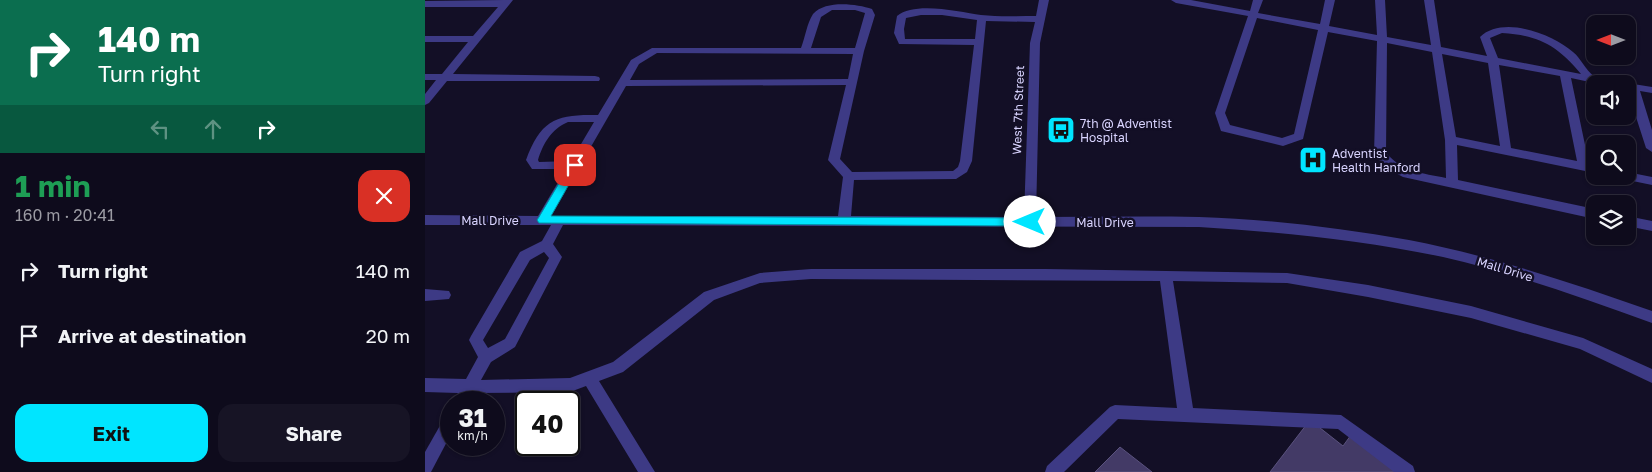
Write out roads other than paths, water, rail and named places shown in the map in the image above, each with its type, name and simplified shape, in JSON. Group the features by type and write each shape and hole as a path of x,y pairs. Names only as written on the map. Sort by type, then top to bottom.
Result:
{"street":[{"name":"West 7th Street","path":"1030,222 1032,79 1035,43 1044,0"},
{"path":"1177,0 1210,3 1253,15 1323,29 1586,77"},
{"path":"1258,0 1220,113 1225,128 1283,142 1299,136 1330,0"},
{"path":"1379,0 1382,39 1380,154 1390,165 1403,173 1586,212"},
{"path":"1429,0 1451,140 1452,183"},
{"path":"425,4 507,2"},
{"path":"425,101 507,2"},
{"path":"805,51 817,16 821,10 831,7 856,7 869,11 870,15 859,51 834,160 849,176 956,175 963,169 966,161 982,18"},
{"path":"979,42 902,42 898,32 902,16 914,12 963,14 982,18 1039,19"},
{"path":"1506,152 1493,59 1485,37 1501,30 1523,31 1548,39 1570,54 1588,75"},
{"path":"425,39 477,39"},
{"path":"543,220 635,62 655,50 859,51"},
{"path":"1565,74 1586,153"},
{"path":"425,77 595,79"},
{"path":"623,83 852,82"},
{"path":"1636,87 1652,90"},
{"path":"1636,103 1652,148"},
{"path":"575,165 536,166 531,160 535,150 550,128 559,122 567,119 602,119"},
{"path":"1451,140 1586,167"},
{"path":"844,221 849,176"},
{"path":"1636,178 1652,181"},
{"name":"Mall Drive","path":"425,220 1199,222 1290,227 1345,234 1480,261 1652,316"},
{"path":"485,358 476,340 525,256 547,245 560,220"},
{"path":"1636,223 1652,226"},
{"path":"467,391 485,358 510,343 556,256 547,245"},
{"path":"425,385 570,385 618,367 709,296 760,278 811,274 1287,278 1377,293 1471,312 1583,344 1652,376"},
{"path":"1166,277 1185,416"},
{"path":"425,295 444,295"},
{"path":"589,378 647,472"},
{"path":"1053,472 1115,412 1341,422 1407,472"},
{"path":"425,466 440,439"}],"place":[{"name":"7th @ Adventist Hospital","path":"1061,130"},
{"name":"Adventist Health Hanford","path":"1313,160"}]}
